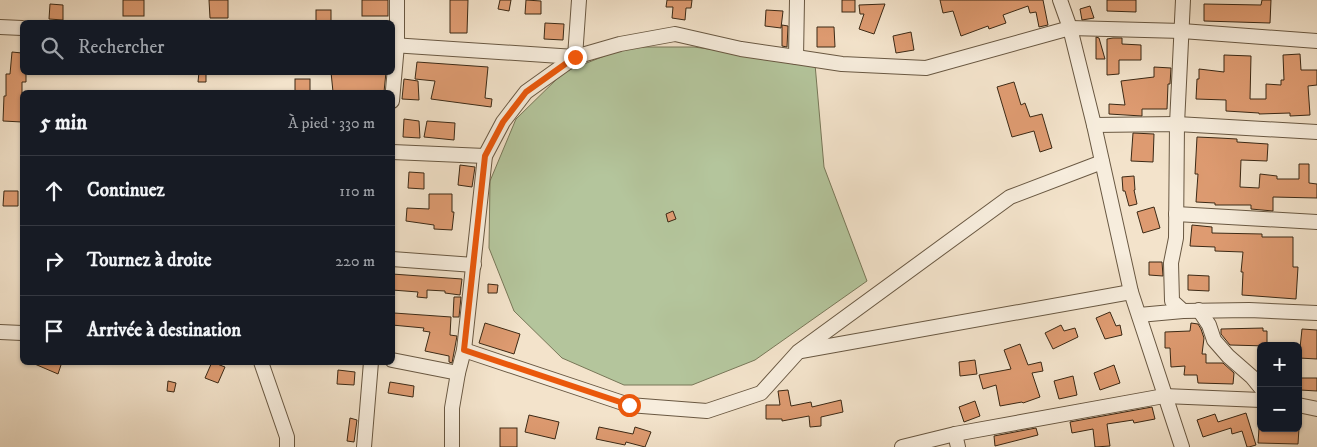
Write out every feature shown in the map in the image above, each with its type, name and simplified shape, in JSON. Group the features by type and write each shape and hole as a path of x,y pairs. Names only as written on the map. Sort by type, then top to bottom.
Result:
{"street":[{"path":"397,0 395,45 575,57"},
{"path":"575,57 579,0"},
{"path":"796,57 797,0"},
{"path":"1060,0 1070,28 1094,125 1131,292 1182,447"},
{"path":"1183,0 1177,124 1176,238 1171,263 1172,301 1183,311"},
{"path":"0,27 20,28"},
{"path":"452,447 452,408 464,350 485,156 503,122 526,92 575,57 620,44 675,34 741,49 842,64 926,68 1070,28 1182,31 1317,41"},
{"path":"393,75 393,90"},
{"path":"1094,125 1177,124 1317,132"},
{"path":"395,152 485,156"},
{"path":"464,350 629,405 707,411 761,393 798,352 1010,197 1102,162"},
{"path":"1176,214 1317,222"},
{"path":"395,259 474,265"},
{"path":"798,352 1131,292"},
{"path":"1139,315 1199,310 1317,313"},
{"path":"1199,310 1209,325 1214,340 1260,387"},
{"path":"0,332 20,333"},
{"path":"395,361 458,373"},
{"path":"262,365 287,437 287,447"},
{"path":"364,447 371,365"},
{"path":"902,447 956,441 1164,396 1257,400"},
{"path":"1302,406 1317,409"}],"green space":[{"path":"627,47 694,47 815,64 824,167 867,281 755,360 692,385 624,385 562,358 514,311 489,248 490,181 516,119 564,72"}],"building":[{"path":"123,0 144,0 144,16 123,16"},
{"path":"209,0 228,0 228,18 210,18"},
{"path":"362,0 388,0 388,16 362,16"},
{"path":"450,0 468,0 467,33 450,33"},
{"path":"500,0 511,0 509,11 498,9"},
{"path":"526,0 541,1 541,14 525,14"},
{"path":"667,0 692,0 691,8 686,8 685,20 672,18 673,7 666,7"},
{"path":"842,0 855,0 855,12 842,12"},
{"path":"940,0 1043,0 1048,25 1039,27 1036,12 1030,13 1028,6 1003,15 1006,23 989,29 988,26 961,36 953,11 943,13"},
{"path":"1107,0 1136,0 1136,12 1107,11"},
{"path":"1262,0 1271,0 1270,23 1204,21 1204,4 1261,5"},
{"path":"50,4 63,5 63,20 49,19"},
{"path":"885,4 874,34 859,29 864,14 860,14 859,5"},
{"path":"1090,6 1094,18 1082,20 1080,9"},
{"path":"316,10 331,10 331,20 316,20"},
{"path":"766,10 783,11 781,28 765,26"},
{"path":"545,23 564,24 563,40 544,39"},
{"path":"782,25 788,26 787,47 782,46"},
{"path":"817,27 834,27 835,47 817,47"},
{"path":"911,32 914,50 896,53 893,36"},
{"path":"1096,37 1099,38 1105,59 1096,59"},
{"path":"1122,38 1122,44 1141,45 1141,60 1119,60 1119,74 1107,75 1107,39"},
{"path":"12,52 20,53 20,75 26,75 26,82 22,82 22,90 20,90 20,122 3,121 6,74 10,74"},
{"path":"1300,54 1301,70 1317,70 1317,85 1308,86 1310,115 1290,116 1290,113 1259,114 1226,111 1226,100 1196,99 1199,69 1224,72 1224,55 1251,56 1250,99 1266,99 1266,84 1281,85 1281,80 1284,80 1283,55"},
{"path":"417,62 488,67 485,98 492,99 491,107 431,99 435,81 415,79"},
{"path":"1154,67 1171,68 1167,109 1142,109 1142,116 1109,114 1109,104 1125,105 1121,81 1154,77"},
{"path":"199,75 206,75 206,82 198,82"},
{"path":"331,75 386,75 384,90 333,90"},
{"path":"295,79 310,79 310,90 295,90"},
{"path":"404,79 418,81 419,100 402,99"},
{"path":"1014,82 1021,105 1025,103 1030,117 1042,114 1052,148 1040,152 1034,131 1012,137 997,87"},
{"path":"404,119 419,121 420,138 403,137"},
{"path":"427,121 455,123 454,140 424,137"},
{"path":"1133,133 1154,134 1153,162 1131,161"},
{"path":"1197,137 1237,139 1237,142 1268,144 1267,161 1241,160 1240,187 1259,188 1260,174 1277,176 1277,179 1299,179 1299,164 1309,164 1309,183 1317,184 1317,198 1273,197 1273,211 1251,209 1251,205 1215,205 1215,203 1196,202 1198,174 1195,174"},
{"path":"460,165 475,167 472,187 458,185"},
{"path":"409,172 424,173 424,189 408,188"},
{"path":"1134,176 1137,204 1129,206 1125,191 1123,191 1122,177"},
{"path":"4,191 18,191 18,206 3,206"},
{"path":"429,194 452,194 452,212 454,212 452,230 434,229 434,225 406,221 407,208 429,209"},
{"path":"1154,207 1160,228 1143,233 1137,212"},
{"path":"673,211 676,219 668,222 666,214"},
{"path":"1192,225 1212,227 1212,233 1262,234 1262,237 1293,237 1293,267 1298,267 1296,299 1242,295 1243,272 1241,272 1243,252 1215,251 1215,247 1190,246"},
{"path":"1149,262 1162,262 1163,276 1149,275"},
{"path":"395,274 462,279 460,295 445,293 445,291 427,290 427,298 417,297 418,292 395,290"},
{"path":"1188,275 1209,276 1209,291 1188,290"},
{"path":"488,284 498,285 497,293 488,293"},
{"path":"454,297 461,297 459,317 453,317"},
{"path":"1110,312 1116,326 1120,325 1122,335 1105,339 1096,318"},
{"path":"395,313 451,317 450,335 457,336 452,363 449,362 449,356 425,351 430,332 423,331 424,328 395,325"},
{"path":"485,323 520,334 514,354 479,343"},
{"path":"1191,323 1198,324 1201,329 1204,338 1202,354 1206,354 1206,363 1223,363 1234,373 1233,384 1198,383 1197,375 1184,375 1185,366 1171,367 1170,348 1165,348 1165,332 1190,331"},
{"path":"1061,325 1064,331 1075,328 1078,337 1053,349 1045,333"},
{"path":"1263,328 1263,331 1267,331 1267,342 1257,342 1257,346 1230,345 1221,334 1221,329"},
{"path":"1302,329 1317,330 1317,359 1302,358"},
{"path":"1020,344 1028,365 1041,362 1043,371 1032,373 1040,397 1023,403 1000,406 996,385 983,389 979,375 1011,369 1004,350"},
{"path":"975,360 977,374 960,376 959,362"},
{"path":"37,365 61,365 58,374"},
{"path":"211,365 225,367 218,383 205,378"},
{"path":"1114,365 1120,383 1100,390 1094,373"},
{"path":"338,370 355,372 354,385 337,384"},
{"path":"1073,376 1077,395 1059,399 1054,381"},
{"path":"1302,378 1317,378 1317,391 1302,390"},
{"path":"168,381 176,383 174,392 167,391"},
{"path":"390,382 414,386 413,397 388,393"},
{"path":"788,390 791,406 811,402 812,407 841,400 843,412 821,417 821,426 810,427 809,416 782,421 782,419 766,419 766,405 780,405 778,391"},
{"path":"975,401 980,416 964,422 959,407"},
{"path":"1152,407 1155,419 1134,423 1133,420 1107,424 1110,446 1095,447 1093,429 1072,433 1070,422"},
{"path":"1246,413 1256,445 1249,447 1247,447 1242,431 1232,434 1231,428 1203,437 1197,420 1215,414 1218,422"},
{"path":"529,415 559,422 555,439 525,432"},
{"path":"350,418 357,420 354,442 347,441"},
{"path":"599,427 633,434 635,427 651,432 645,447 626,442 625,445 596,439"},
{"path":"500,428 517,428 517,447 500,447"},
{"path":"1036,428 1038,435 995,446 994,436"},
{"path":"1259,432 1299,432 1298,444 1258,443"}],"route":[{"path":"575,57 526,92 503,122 485,156 464,350 629,405"}]}
